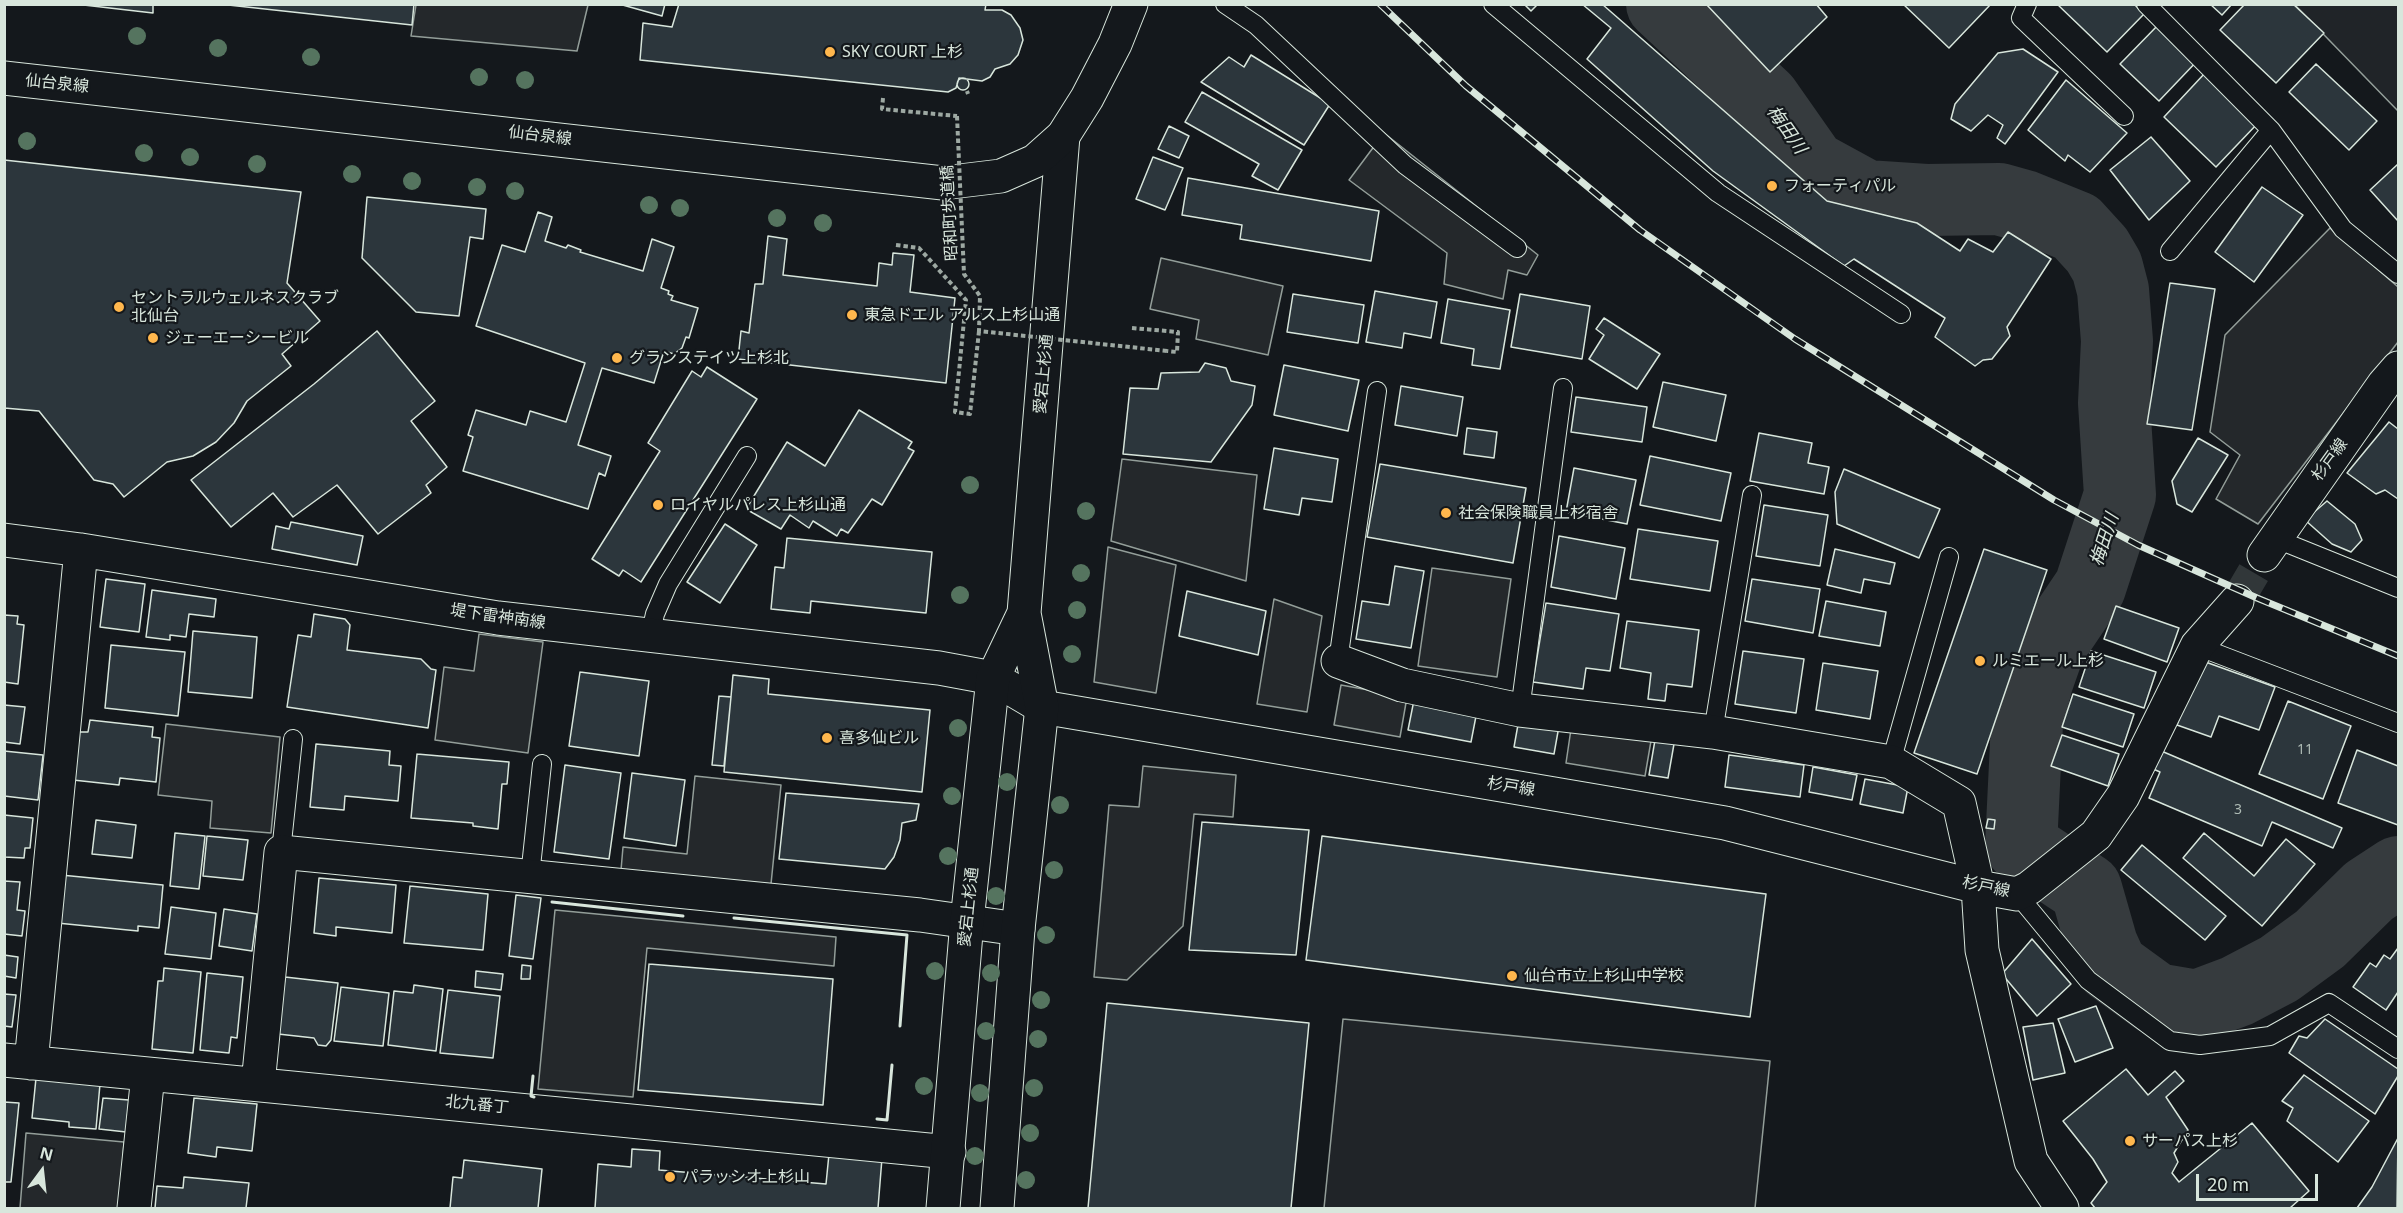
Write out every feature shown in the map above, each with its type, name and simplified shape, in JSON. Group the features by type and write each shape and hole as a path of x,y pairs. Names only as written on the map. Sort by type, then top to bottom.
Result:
{"street":[{"path":"1063,135 1087,98 1115,44 1131,4"},
{"name":"仙台泉線","path":"4,78 943,183 1002,176 1035,161 1063,135"},
{"name":"愛宕上杉通","path":"997,1209 1018,929 1042,707 1024,613 1063,135"},
{"name":"杉戸線","path":"2269,547 2384,384 2398,368"},
{"name":"堤下雷神南線","path":"4,540 81,550 498,618 939,668 993,678"},
{"path":"18,1062 81,550"},
{"path":"2023,891 2096,835 2123,796 2197,646 2236,601"},
{"name":"愛宕上杉通","path":"944,1209 967,921 993,678 1024,613"},
{"path":"1338,661 1402,685 1520,710 1713,732 1891,762 1959,803 1978,887 1982,950 2031,1161 2062,1209"},
{"name":"杉戸線","path":"993,678 1042,707 1725,823 1978,887 2023,891"},
{"path":"258,1084 281,852 967,921 1018,929"},
{"name":"北九番丁","path":"18,1062 949,1152"},
{"path":"134,1209 148,1075"}],"lane":[{"path":"1225,4 1256,25 1405,165 1517,248"},
{"path":"1493,4 1718,193 1901,314"},
{"path":"2027,4 2021,18 2124,116"},
{"path":"2146,4 2271,130 2343,229 2398,274"},
{"path":"2170,251 2271,130"},
{"path":"1520,710 1563,388"},
{"path":"1338,661 1377,391"},
{"path":"650,636 655,614 668,584 747,456"},
{"path":"1713,732 1752,495"},
{"path":"2269,547 2398,588"},
{"path":"1891,762 1949,556"},
{"path":"2197,646 2398,723"},
{"path":"281,852 293,739"},
{"path":"530,876 542,764"},
{"path":"2023,891 2088,980 2170,1041 2200,1045 2270,1036 2329,1003 2398,1049"}],"path":[{"name":"昭和町歩道橋","path":"883,98 882,108 957,116 964,274 980,296 979,331 970,414 955,412 966,300 919,248 896,245"},
{"path":"979,331 1177,352 1178,332 1132,328"}],"shaded area":[{"path":"416,4 588,5 577,51 411,36"},
{"path":"2295,5 2398,5 2398,111"},
{"path":"1384,133 1538,255 1527,275 1508,270 1503,299 1444,284 1447,253 1349,180"},
{"path":"2330,228 2398,287 2398,342 2258,524 2216,499 2240,455 2210,432 2225,335"},
{"path":"1161,258 1283,286 1268,355 1196,339 1199,320 1150,309"},
{"path":"1122,459 1257,475 1246,581 1111,541"},
{"path":"1108,547 1176,565 1156,693 1094,682"},
{"path":"1432,568 1511,579 1497,677 1418,666"},
{"path":"1274,599 1322,616 1307,712 1257,704"},
{"path":"479,634 543,642 528,753 435,740 444,667 474,671"},
{"path":"1341,685 1407,697 1400,737 1334,725"},
{"path":"166,724 280,737 271,833 210,828 212,801 158,795"},
{"path":"1571,729 1651,741 1645,776 1566,763"},
{"path":"1143,766 1236,775 1233,817 1194,814 1183,926 1127,980 1094,977 1109,805 1139,807"},
{"path":"695,776 781,785 771,884 621,870 623,847 687,854"},
{"path":"555,910 836,937 834,966 647,948 633,1097 538,1089"},
{"path":"1343,1019 1770,1061 1755,1208 1324,1208"},
{"path":"26,1133 124,1142 119,1208 20,1208"}],"building":[{"path":"75,4 153,4 153,13"},
{"path":"219,4 414,4 412,25"},
{"path":"619,4 665,4 662,16"},
{"name":"SKY COURT 上杉","path":"679,4 986,4 985,10 1002,10 1011,15 1020,28 1023,40 1018,55 1010,64 995,69 990,77 982,81 959,78 956,88 948,92 640,60 643,23 672,27"},
{"path":"1524,4 1538,4 1531,11"},
{"name":"フォーティパル","path":"1582,4 1602,4 1827,201 1917,223 1960,251 1968,239 1993,252 2008,232 2051,259 2007,327 2010,336 1992,359 1983,360 1975,366 1935,337 1945,318 1854,259 1844,266 1713,171 1587,59 1611,28"},
{"path":"1706,4 1816,4 1827,17 1770,72"},
{"path":"1903,4 1991,4 1949,48"},
{"path":"2057,4 2134,4 2144,14 2107,52"},
{"path":"2210,4 2232,4 2222,15"},
{"path":"2245,4 2293,4 2324,33 2276,83 2220,30"},
{"path":"2161,22 2199,59 2159,101 2120,64"},
{"path":"2023,49 2058,72 2005,144 1997,138 2003,125 1988,115 1971,131 1951,119 1955,104 1998,53"},
{"path":"1251,55 1330,104 1304,145 1201,82 1229,57 1244,67"},
{"path":"2316,64 2377,121 2349,150 2289,92"},
{"path":"2205,73 2258,123 2216,167 2164,117"},
{"path":"965,78 968,79 968,89 961,90 958,89 957,82 958,79"},
{"path":"2066,80 2127,133 2090,172 2068,155 2065,161 2028,130"},
{"path":"1202,92 1302,150 1278,190 1252,176 1259,164 1185,122"},
{"path":"1169,126 1189,136 1179,158 1158,149"},
{"path":"2151,137 2190,181 2149,220 2110,170"},
{"path":"1153,157 1183,168 1165,210 1136,199"},
{"name":"ジェーエーシービル","path":"4,160 301,192 287,283 320,321 282,354 291,366 247,401 234,423 216,442 193,456 167,462 124,497 113,484 94,480 39,411 4,408"},
{"path":"2398,164 2398,221 2370,190"},
{"path":"1188,178 1379,211 1371,261 1240,239 1242,225 1182,215"},
{"path":"2262,187 2303,215 2254,282 2215,252"},
{"path":"367,197 486,209 483,239 470,237 459,316 416,312 362,258"},
{"name":"グランステイツ上杉北","path":"538,212 552,217 545,241 566,248 568,245 581,250 580,252 643,271 652,239 674,247 661,288 669,291 668,294 673,296 671,300 698,308 689,338 686,337 682,348 674,354 664,351 654,383 602,368 578,445 611,456 605,476 599,473 588,509 463,471 473,437 468,435 476,410 526,425 530,411 566,422 585,363 476,326 502,245 525,252"},
{"name":"東急ドエル アルス上杉山通","path":"768,236 787,239 783,275 877,286 879,263 892,265 893,253 914,255 910,292 955,298 946,383 738,359 741,331 749,333 755,284 763,284"},
{"path":"2170,283 2215,289 2192,430 2147,424"},
{"path":"1375,291 1437,302 1431,338 1404,333 1402,348 1366,342"},
{"path":"1293,294 1364,305 1358,343 1287,332"},
{"path":"1520,294 1590,306 1582,359 1511,347"},
{"path":"1448,299 1510,310 1500,369 1472,365 1474,349 1441,343"},
{"path":"1604,318 1660,354 1637,389 1589,359 1604,335 1596,329"},
{"path":"377,331 435,401 411,421 447,467 426,485 431,493 378,534 337,485 293,517 273,493 231,527 191,480 314,384"},
{"path":"1205,363 1226,368 1231,381 1255,386 1252,405 1211,462 1123,454 1130,388 1158,389 1161,373 1199,372"},
{"path":"1284,365 1359,380 1348,431 1274,415"},
{"name":"ロイヤルパレス上杉山通","path":"707,367 757,399 641,582 623,570 619,576 592,559 660,451 648,443 692,371 701,377"},
{"path":"1663,382 1726,395 1716,441 1653,427"},
{"path":"1401,386 1463,397 1457,436 1395,425"},
{"path":"1576,397 1647,407 1642,442 1571,432"},
{"path":"859,410 912,442 908,448 914,451 882,505 872,499 848,533 841,529 837,536 813,521 809,528 790,515 781,529 746,509 787,442 825,466"},
{"path":"2389,422 2398,429 2398,499 2385,490 2376,494 2347,473"},
{"path":"1467,428 1497,432 1494,458 1464,454"},
{"path":"1759,433 1812,443 1808,463 1829,467 1824,494 1750,481"},
{"path":"2198,438 2228,455 2192,512 2177,504 2172,481"},
{"path":"1274,448 1338,459 1332,502 1302,498 1299,515 1264,509"},
{"path":"1650,456 1731,473 1721,521 1640,505"},
{"name":"社会保険職員上杉宿舎","path":"1380,464 1526,488 1513,563 1367,537"},
{"path":"1574,468 1636,480 1627,524 1566,512"},
{"path":"1844,469 1940,509 1919,558 1837,524 1835,492"},
{"path":"2327,501 2355,524 2362,540 2351,552 2332,544 2305,520"},
{"path":"1764,505 1828,515 1820,566 1756,556"},
{"path":"291,522 363,536 357,565 272,549 276,526 289,529"},
{"path":"725,524 757,545 720,603 687,582"},
{"path":"1638,529 1718,541 1710,591 1630,579"},
{"path":"1559,536 1625,548 1616,599 1551,587"},
{"path":"787,538 932,552 926,613 811,601 810,613 771,609 775,567 784,568"},
{"path":"1835,549 1895,563 1890,584 1864,579 1861,593 1827,585"},
{"name":"ルミエール上杉","path":"1984,549 2047,570 1977,774 1914,753"},
{"path":"1395,566 1424,571 1411,648 1356,639 1362,601 1389,605"},
{"path":"106,579 145,584 139,632 100,627"},
{"path":"1752,579 1820,589 1813,633 1745,621"},
{"path":"152,590 216,599 214,617 189,614 186,637 170,635 170,640 146,637"},
{"path":"1187,591 1266,611 1258,655 1179,636"},
{"path":"1826,601 1886,612 1880,646 1819,636"},
{"path":"1546,603 1619,614 1610,671 1586,668 1583,689 1533,682"},
{"path":"2116,606 2179,628 2167,662 2104,639"},
{"path":"314,614 345,619 350,625 347,650 421,659 431,669 436,670 428,728 287,707 298,635 311,637"},
{"path":"4,615 18,616 17,624 24,625 18,684 4,682"},
{"path":"1627,621 1699,630 1692,687 1667,684 1665,701 1648,699 1651,673 1620,668"},
{"path":"193,631 257,637 252,698 188,692"},
{"path":"111,645 185,652 178,716 105,708"},
{"path":"1743,651 1804,659 1796,713 1735,704"},
{"path":"2091,651 2156,672 2144,708 2079,687"},
{"path":"2200,660 2275,687 2259,730 2219,716 2211,737 2177,725"},
{"path":"1823,663 1878,671 1870,719 1816,710"},
{"path":"580,672 649,681 639,756 569,746"},
{"name":"喜多仙ビル","path":"733,675 769,679 768,694 930,710 922,792 724,772"},
{"path":"2073,694 2134,714 2123,747 2062,727"},
{"path":"719,696 731,697 724,766 712,765"},
{"path":"1414,700 1477,711 1471,742 1408,730"},
{"path":"2288,701 2351,726 2323,799 2259,774"},
{"path":"4,705 25,707 20,744 4,742"},
{"path":"1519,719 1559,726 1554,754 1514,747"},
{"path":"90,720 153,727 152,737 160,738 156,782 120,778 119,785 73,780 78,732 88,732"},
{"path":"2062,735 2119,754 2108,786 2051,766"},
{"path":"1655,740 1674,744 1668,778 1649,775"},
{"path":"316,744 390,751 389,765 401,766 398,801 345,796 344,810 310,807"},
{"path":"2159,750 2342,828 2333,848 2272,822 2262,846 2149,798 2160,772 2151,768"},
{"path":"2357,750 2398,766 2398,825 2338,803"},
{"path":"4,751 43,755 38,800 4,796"},
{"path":"417,754 509,762 507,784 502,784 498,829 473,826 473,823 411,818"},
{"path":"1729,755 1804,765 1800,797 1725,787"},
{"path":"565,765 621,773 609,859 554,852"},
{"path":"1813,767 1857,775 1852,800 1809,792"},
{"path":"632,773 685,780 676,846 624,838"},
{"path":"1865,779 1908,787 1903,813 1860,804"},
{"path":"786,793 919,804 916,820 902,823 900,840 894,857 885,869 779,859"},
{"path":"4,815 33,818 30,848 25,848 24,858 4,857"},
{"path":"1988,819 1995,820 1994,829 1986,828"},
{"path":"96,820 136,825 132,858 92,854"},
{"path":"1202,822 1309,830 1296,955 1189,950"},
{"path":"175,833 205,836 199,889 170,886"},
{"path":"2204,833 2254,876 2286,839 2315,864 2262,926 2183,858"},
{"path":"207,836 248,840 243,880 203,876"},
{"path":"1322,836 1766,894 1750,1017 1306,960"},
{"path":"2142,845 2226,916 2205,940 2121,870"},
{"path":"61,875 163,885 159,928 138,926 138,931 57,923"},
{"path":"319,878 396,885 392,933 336,927 336,936 314,933"},
{"path":"4,881 20,882 17,910 25,911 22,936 4,934"},
{"path":"410,886 488,894 483,950 404,943"},
{"path":"516,895 541,898 533,959 509,956"},
{"path":"171,907 216,913 211,959 165,954"},
{"path":"224,909 257,914 252,951 219,946"},
{"path":"2032,939 2071,984 2037,1016 2002,974"},
{"path":"2398,948 2398,992 2386,1010 2353,987 2370,963 2376,967 2384,955 2390,959"},
{"path":"4,955 18,957 16,978 4,976"},
{"path":"649,964 833,979 823,1105 638,1090"},
{"path":"522,965 531,966 530,979 521,979"},
{"path":"164,968 201,972 193,1053 152,1049 158,981 163,981"},
{"path":"476,971 503,974 501,990 475,987"},
{"path":"207,973 243,977 237,1038 231,1037 229,1053 200,1050"},
{"path":"285,977 338,983 331,1040 326,1046 318,1045 314,1038 278,1034"},
{"path":"414,985 443,989 436,1051 388,1045 394,991 413,993"},
{"path":"341,987 389,993 383,1046 334,1041"},
{"path":"448,990 500,996 493,1058 440,1053"},
{"path":"4,994 16,995 12,1027 4,1026"},
{"path":"1107,1003 1309,1023 1291,1208 1088,1208"},
{"path":"2096,1006 2113,1048 2075,1062 2058,1019"},
{"path":"2325,1019 2398,1069 2398,1076 2375,1114 2289,1053 2299,1036 2307,1038"},
{"path":"2053,1023 2065,1073 2033,1080 2023,1027"},
{"name":"サーパス上杉","path":"2126,1069 2148,1095 2175,1071 2184,1081 2166,1097 2188,1130 2174,1153 2178,1162 2172,1173 2179,1182 2252,1123 2309,1191 2290,1208 2095,1208 2091,1203 2107,1182 2093,1159 2063,1121"},
{"path":"2304,1075 2369,1121 2338,1162 2287,1121 2293,1108 2282,1101"},
{"path":"36,1078 100,1084 96,1129 69,1127 69,1122 32,1118"},
{"path":"103,1098 129,1100 126,1132 99,1129"},
{"path":"194,1098 257,1104 252,1151 217,1147 216,1157 188,1153"},
{"path":"4,1102 19,1103 11,1182 4,1182"},
{"path":"2398,1138 2397,1208 2357,1208 2372,1187"},
{"name":"パラッシオ上杉山","path":"632,1149 660,1151 659,1170 826,1184 829,1154 882,1158 878,1208 595,1208 598,1164 631,1167"},
{"path":"464,1160 542,1169 538,1208 450,1208 453,1177 462,1178"},
{"path":"184,1177 249,1183 246,1208 155,1208 157,1186 183,1188"}],"waterway":[{"name":"梅田川","path":"1662,4 1764,99 1811,166 1866,196 1926,200 1999,199 2024,206 2076,227 2097,250 2107,267 2113,290 2117,341 2114,403 2120,495 2090,587 2049,648 2037,682 2027,723 2021,846 2086,889 2102,945 2112,967 2156,999 2197,1006 2237,991 2279,969 2320,939 2369,891 2398,872"},
{"path":"1998,850 2021,846"}],"tunnel":[{"path":"2237,601 2264,555"}],"railway":[{"path":"1380,4 1466,86 1640,230 1795,339 2054,500 2138,545 2257,598 2398,656"}],"wall":[{"path":"552,902 683,916"},
{"path":"734,918 907,935 900,1026"},
{"path":"877,1119 887,1120 892,1065"},
{"path":"533,1076 531,1096 534,1097"}],"place":[{"name":"SKY COURT 上杉","path":"830,52"},
{"name":"フォーティパル","path":"1772,186"},
{"name":"セントラルウェルネスクラブ 北仙台","path":"119,307"},
{"name":"東急ドエル アルス上杉山通","path":"852,315"},
{"name":"ジェーエーシービル","path":"153,338"},
{"name":"グランステイツ上杉北","path":"617,358"},
{"name":"ロイヤルパレス上杉山通","path":"658,505"},
{"name":"社会保険職員上杉宿舎","path":"1446,513"},
{"name":"ルミエール上杉","path":"1980,661"},
{"name":"喜多仙ビル","path":"827,738"},
{"name":"仙台市立上杉山中学校","path":"1512,976"},
{"name":"サーパス上杉","path":"2130,1141"},
{"name":"パラッシオ上杉山","path":"670,1177"}]}
